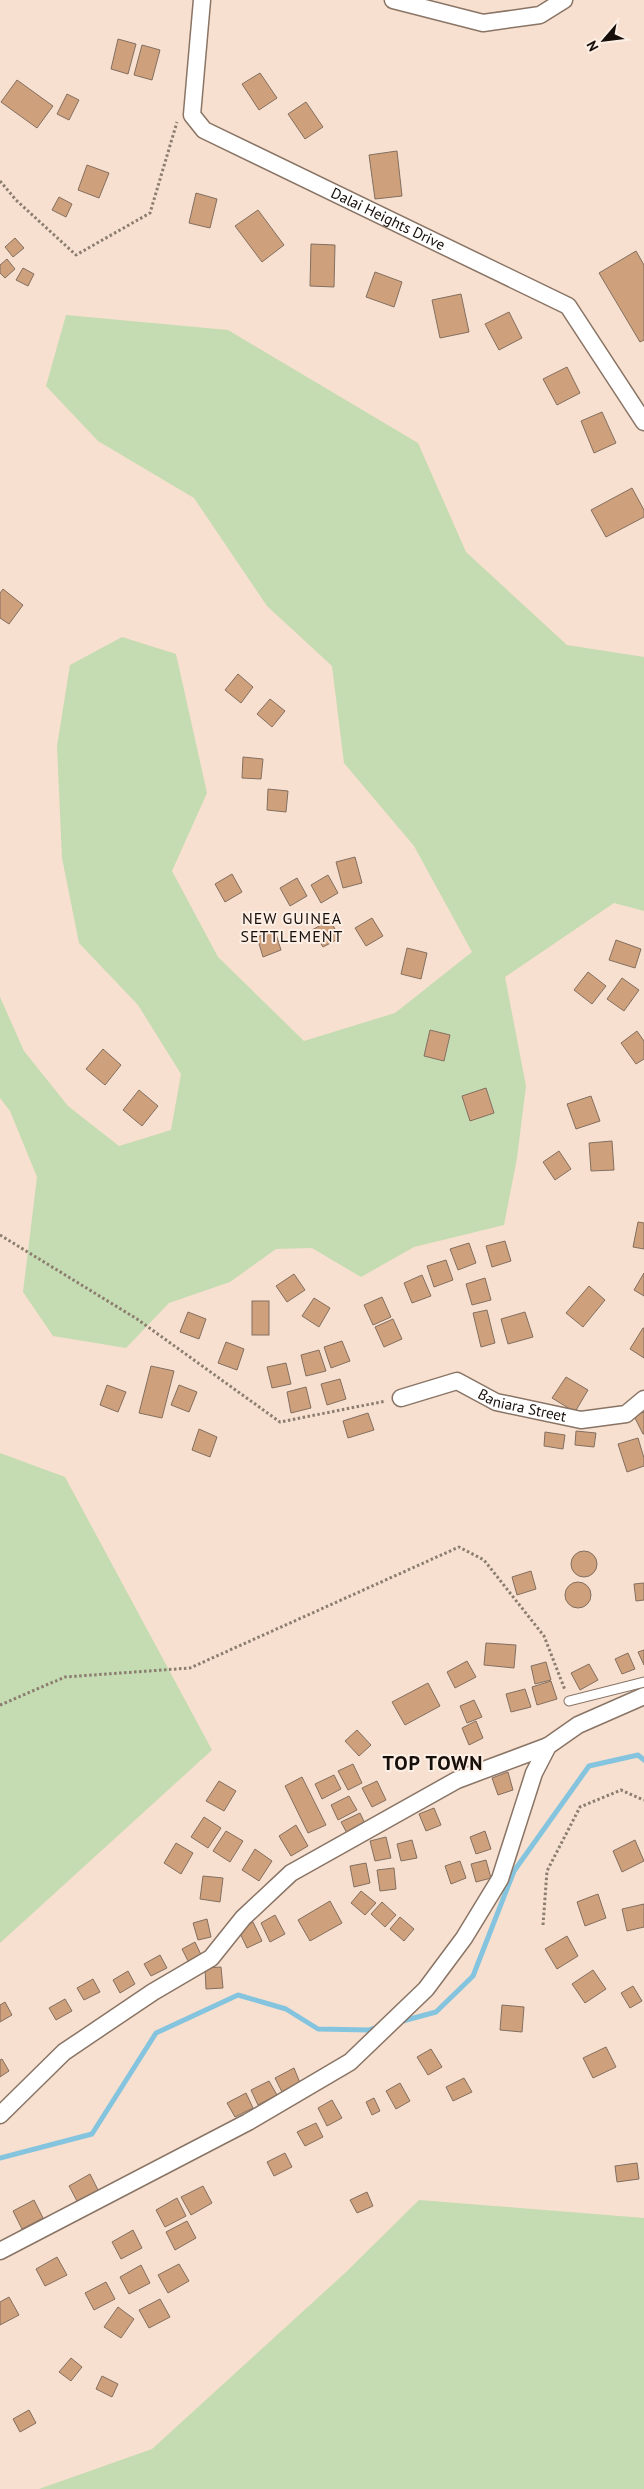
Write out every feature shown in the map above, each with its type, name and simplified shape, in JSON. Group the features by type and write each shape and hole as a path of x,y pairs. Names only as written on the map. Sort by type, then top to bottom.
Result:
{"street":[{"name":"Dalai Heights Drive","path":"202,0 192,115 204,130 568,306 644,422"},
{"path":"393,0 483,23 540,15 564,0"},
{"name":"Baniara Street","path":"401,1398 457,1381 496,1402 581,1420 626,1414 644,1399"},
{"path":"0,2115 64,2052 153,1992 211,1958 243,1918 291,1873 457,1780 548,1746 578,1725 644,1696"},
{"path":"0,2251 248,2122 350,2062 426,1988 464,1938 500,1878 534,1774 548,1746"}],"lane":[{"path":"569,1701 644,1682"}],"path":[{"path":"0,181 16,200 76,255 150,213 178,116"},
{"path":"0,1235 136,1319 280,1422 401,1398"},
{"path":"0,1705 65,1677 190,1668 459,1547 484,1560 544,1636 569,1701"},
{"path":"543,1924 547,1871 580,1808 621,1790 644,1800"}],"green space":[{"path":"66,315 228,330 418,443 466,552 567,645 644,657 644,911 614,903 505,977 526,1086 517,1158 504,1225 414,1247 361,1277 312,1248 276,1249 230,1282 169,1303 126,1348 53,1336 23,1292 37,1177 10,1111 0,1098 0,997 24,1051 68,1106 119,1146 171,1130 181,1074 138,1005 79,943 62,858 57,746 70,665 122,637 176,654 207,793 172,871 218,957 304,1041 395,1013 472,952 414,846 344,763 332,666 267,606 194,498 98,441 46,386"},
{"path":"0,1453 65,1477 212,1750 0,1943"},
{"path":"419,2200 644,2218 644,2489 39,2489 152,2449 345,2273"}],"building":[{"path":"118,39 136,44 128,74 111,69"},
{"path":"142,45 160,50 152,80 134,75"},
{"path":"260,73 277,98 259,110 242,84"},
{"path":"17,80 53,106 37,128 1,102"},
{"path":"67,94 79,100 69,120 57,114"},
{"path":"306,102 323,127 305,139 288,114"},
{"path":"397,151 402,196 375,199 369,155"},
{"path":"87,165 109,173 99,198 78,190"},
{"path":"196,193 217,199 210,228 189,223"},
{"path":"59,197 72,204 66,217 52,210"},
{"path":"258,210 284,245 262,262 235,226"},
{"path":"15,238 24,248 13,257 5,247"},
{"path":"311,244 335,245 334,287 310,286"},
{"path":"636,251 644,265 644,340 640,342 599,273"},
{"path":"7,259 15,269 5,278 0,273 0,265"},
{"path":"23,268 34,274 28,286 16,280"},
{"path":"375,272 402,282 394,307 366,297"},
{"path":"461,294 469,332 440,338 432,300"},
{"path":"509,312 522,338 499,350 485,324"},
{"path":"567,367 580,393 557,405 543,379"},
{"path":"602,412 616,443 594,453 581,421"},
{"path":"632,488 644,510 644,517 606,537 591,510"},
{"path":"3,589 23,605 9,624 0,618 0,593"},
{"path":"238,674 253,687 241,703 225,690"},
{"path":"270,699 285,711 272,727 257,714"},
{"path":"243,757 263,759 261,779 242,778"},
{"path":"268,789 288,791 286,812 267,810"},
{"path":"355,857 362,883 343,888 336,862"},
{"path":"232,874 242,892 225,902 215,884"},
{"path":"328,875 338,893 321,903 311,885"},
{"path":"297,878 307,896 290,906 280,888"},
{"path":"372,918 383,936 366,946 355,928"},
{"path":"330,920 340,938 323,947 312,930"},
{"path":"275,931 281,950 263,957 257,937"},
{"path":"616,940 641,949 635,968 609,960"},
{"path":"407,948 427,953 421,979 401,974"},
{"path":"588,972 606,986 592,1004 574,990"},
{"path":"622,978 639,990 624,1011 607,999"},
{"path":"430,1030 450,1035 444,1061 424,1056"},
{"path":"637,1031 644,1041 644,1059 636,1064 621,1043"},
{"path":"103,1049 121,1065 105,1085 86,1069"},
{"path":"486,1088 494,1113 470,1121 462,1096"},
{"path":"139,1090 158,1106 142,1126 123,1110"},
{"path":"591,1096 600,1121 576,1129 567,1104"},
{"path":"612,1141 614,1170 591,1171 589,1143"},
{"path":"559,1151 571,1169 555,1180 543,1162"},
{"path":"638,1222 644,1223 644,1249 633,1247"},
{"path":"505,1241 511,1261 492,1267 486,1246"},
{"path":"469,1243 476,1263 458,1270 450,1249"},
{"path":"446,1260 453,1280 434,1287 427,1266"},
{"path":"644,1273 644,1296 634,1290"},
{"path":"294,1274 305,1290 287,1302 276,1286"},
{"path":"422,1275 431,1296 412,1303 404,1283"},
{"path":"485,1278 491,1300 472,1305 466,1284"},
{"path":"589,1286 605,1300 583,1327 566,1313"},
{"path":"382,1297 391,1317 373,1325 364,1305"},
{"path":"314,1298 330,1308 319,1327 302,1316"},
{"path":"252,1301 269,1301 269,1335 252,1335"},
{"path":"487,1310 495,1343 481,1347 473,1313"},
{"path":"188,1312 206,1319 199,1339 180,1332"},
{"path":"525,1312 533,1337 508,1344 501,1319"},
{"path":"393,1319 402,1339 384,1347 375,1327"},
{"path":"644,1328 644,1358 630,1349"},
{"path":"342,1341 350,1361 331,1368 324,1347"},
{"path":"226,1342 244,1349 237,1370 218,1363"},
{"path":"319,1350 326,1371 306,1376 301,1355"},
{"path":"286,1363 291,1384 272,1388 267,1367"},
{"path":"151,1366 174,1371 162,1418 139,1413"},
{"path":"566,1377 588,1390 575,1412 552,1398"},
{"path":"340,1379 346,1399 327,1405 321,1384"},
{"path":"107,1385 126,1392 118,1412 100,1405"},
{"path":"179,1385 197,1392 189,1412 171,1405"},
{"path":"306,1387 311,1408 291,1413 287,1392"},
{"path":"644,1412 644,1434 643,1434 634,1416"},
{"path":"368,1413 374,1430 348,1438 343,1421"},
{"path":"199,1429 217,1437 210,1457 192,1450"},
{"path":"576,1431 596,1433 594,1447 575,1445"},
{"path":"545,1432 565,1435 563,1449 544,1446"},
{"path":"638,1438 644,1458 644,1466 627,1472 618,1444"},
{"path":"584,1551 593,1555 597,1564 593,1573 584,1577 575,1573 571,1564 575,1555"},
{"path":"531,1571 536,1589 517,1595 512,1577"},
{"path":"578,1582 587,1586 591,1595 587,1604 578,1608 569,1604 565,1595 569,1586"},
{"path":"644,1583 644,1600 636,1601 634,1584"},
{"path":"486,1643 516,1645 514,1668 484,1665"},
{"path":"644,1650 644,1665 638,1652"},
{"path":"628,1653 635,1669 622,1674 615,1659"},
{"path":"467,1661 476,1677 455,1688 447,1672"},
{"path":"546,1662 551,1680 535,1684 531,1666"},
{"path":"589,1664 598,1680 580,1690 571,1673"},
{"path":"551,1681 557,1699 537,1705 532,1687"},
{"path":"428,1683 440,1706 405,1725 392,1702"},
{"path":"525,1689 531,1707 511,1712 506,1694"},
{"path":"474,1700 482,1717 467,1723 460,1706"},
{"path":"476,1721 483,1738 469,1745 462,1728"},
{"path":"357,1730 371,1745 359,1756 345,1741"},
{"path":"353,1764 362,1783 348,1790 338,1771"},
{"path":"508,1772 513,1790 498,1795 492,1778"},
{"path":"334,1775 341,1789 322,1799 315,1784"},
{"path":"302,1777 326,1825 308,1833 285,1786"},
{"path":"219,1781 236,1791 224,1811 206,1801"},
{"path":"377,1781 386,1800 372,1807 362,1788"},
{"path":"349,1796 357,1810 338,1820 331,1805"},
{"path":"434,1808 441,1825 426,1831 419,1814"},
{"path":"360,1813 367,1828 349,1837 341,1822"},
{"path":"204,1817 221,1828 208,1848 191,1837"},
{"path":"296,1825 308,1846 291,1856 279,1836"},
{"path":"226,1831 243,1841 230,1862 213,1851"},
{"path":"485,1831 491,1849 476,1854 470,1837"},
{"path":"386,1837 391,1858 375,1861 370,1841"},
{"path":"412,1840 417,1858 401,1861 397,1844"},
{"path":"635,1840 644,1861 622,1872 613,1851"},
{"path":"176,1843 193,1853 181,1874 164,1863"},
{"path":"255,1849 272,1861 259,1881 242,1870"},
{"path":"486,1860 491,1878 476,1882 471,1864"},
{"path":"460,1861 466,1878 451,1884 445,1866"},
{"path":"366,1863 370,1883 354,1887 350,1866"},
{"path":"394,1868 396,1889 380,1891 377,1870"},
{"path":"203,1876 223,1878 220,1902 200,1899"},
{"path":"361,1891 376,1903 365,1915 351,1903"},
{"path":"598,1894 606,1918 585,1926 577,1902"},
{"path":"330,1901 342,1923 310,1941 298,1920"},
{"path":"382,1902 396,1915 385,1927 371,1914"},
{"path":"644,1904 644,1927 627,1931 622,1909"},
{"path":"275,1915 285,1934 270,1942 261,1923"},
{"path":"400,1917 414,1929 404,1941 390,1929"},
{"path":"207,1919 211,1937 198,1940 193,1923"},
{"path":"253,1922 262,1941 247,1948 238,1929"},
{"path":"567,1936 578,1956 557,1969 545,1949"},
{"path":"195,1942 203,1959 190,1965 182,1949"},
{"path":"160,1955 167,1968 151,1976 144,1964"},
{"path":"221,1967 223,1988 206,1989 205,1968"},
{"path":"593,1970 606,1989 585,2003 572,1984"},
{"path":"128,1971 135,1984 120,1993 113,1980"},
{"path":"93,1979 100,1992 84,2000 77,1988"},
{"path":"633,1986 642,2001 630,2008 621,1993"},
{"path":"65,1999 72,2011 56,2020 49,2008"},
{"path":"5,2002 12,2015 0,2022 0,2005"},
{"path":"502,2005 524,2007 522,2032 500,2030"},
{"path":"606,2047 616,2067 593,2078 583,2058"},
{"path":"431,2049 442,2067 428,2075 417,2057"},
{"path":"2,2059 9,2071 0,2077 0,2060"},
{"path":"294,2068 300,2083 282,2092 275,2078"},
{"path":"464,2078 472,2092 453,2101 446,2087"},
{"path":"269,2081 277,2095 258,2105 251,2090"},
{"path":"400,2083 410,2101 396,2109 386,2091"},
{"path":"246,2093 253,2108 235,2117 227,2103"},
{"path":"374,2098 380,2111 372,2115 366,2102"},
{"path":"332,2100 342,2118 327,2126 318,2108"},
{"path":"316,2123 323,2137 305,2146 297,2132"},
{"path":"285,2153 292,2167 274,2176 267,2162"},
{"path":"637,2163 639,2179 617,2182 615,2166"},
{"path":"90,2174 99,2192 78,2203 69,2186"},
{"path":"203,2186 212,2203 191,2215 181,2197"},
{"path":"367,2192 373,2206 357,2213 350,2200"},
{"path":"177,2198 186,2216 165,2227 156,2210"},
{"path":"34,2200 43,2218 22,2229 13,2211"},
{"path":"187,2221 196,2238 175,2250 166,2232"},
{"path":"133,2230 142,2248 121,2259 112,2242"},
{"path":"57,2257 67,2275 45,2286 36,2269"},
{"path":"179,2264 189,2281 168,2293 158,2275"},
{"path":"141,2265 150,2283 129,2294 120,2277"},
{"path":"106,2282 115,2299 94,2310 85,2293"},
{"path":"9,2297 19,2315 0,2325 0,2302"},
{"path":"160,2299 170,2317 149,2328 139,2310"},
{"path":"118,2307 134,2319 121,2338 104,2327"},
{"path":"71,2358 82,2367 71,2381 59,2372"},
{"path":"102,2376 118,2384 112,2397 96,2389"},
{"path":"29,2410 36,2423 20,2432 13,2419"}],"waterway":[{"path":"399,2022 436,2012 473,1976 514,1871 589,1766 638,1755 644,1760"},
{"path":"0,2158 92,2134 156,2033 238,1995 286,2009 318,2029 369,2030 379,2027"}],"district":[{"name":"NEW GUINEA SETTLEMENT","path":"292,927"},
{"name":"TOP TOWN","path":"433,1763"}]}
